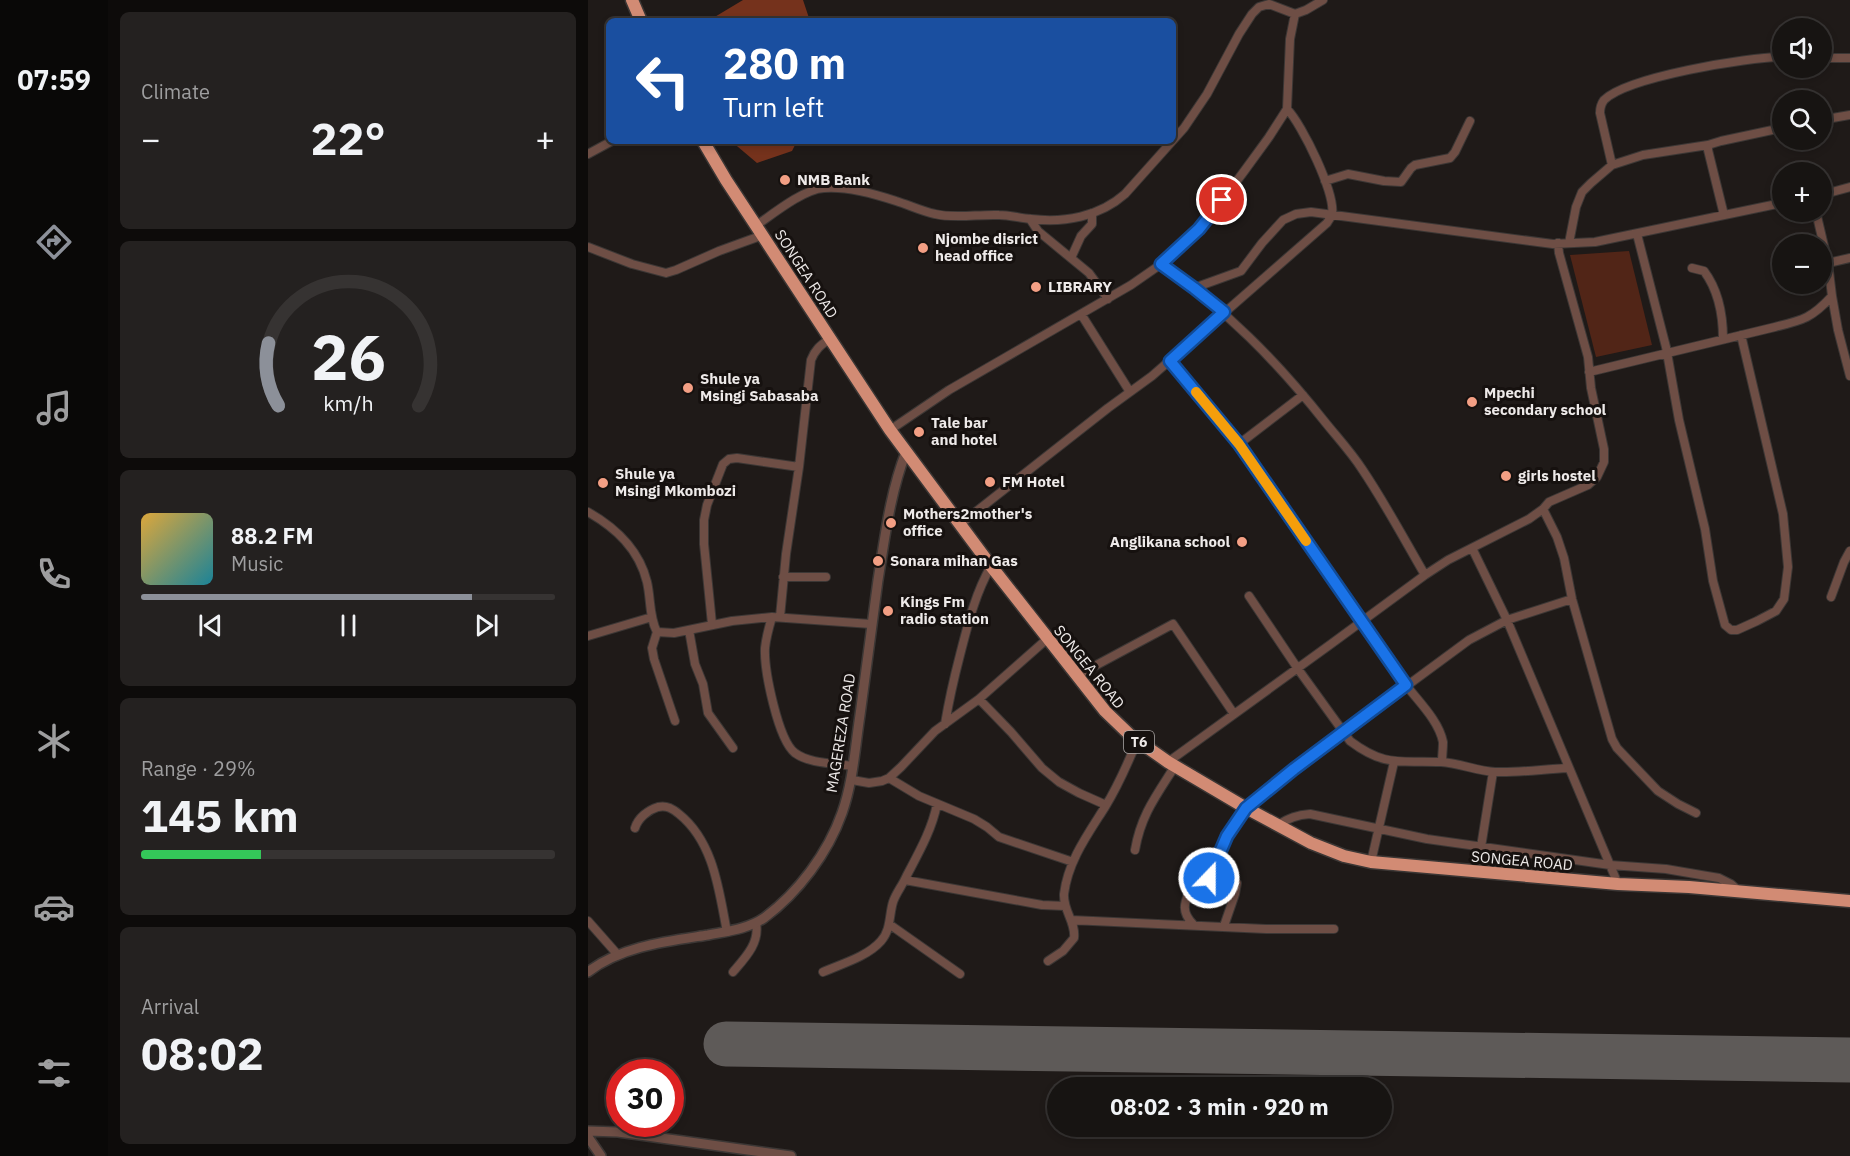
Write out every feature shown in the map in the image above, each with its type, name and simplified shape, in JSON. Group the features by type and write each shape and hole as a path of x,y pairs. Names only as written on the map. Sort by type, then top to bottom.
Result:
{"highway":[{"path":"632,0 640,18"},
{"name":"SONGEA ROAD","path":"705,144 890,430 959,525 1047,639 1118,724 1137,741 1171,764 1311,843 1344,856 1371,862 1618,884 1740,891 1850,901"}],"street":[{"path":"1176,138 1207,94 1244,24 1259,7 1274,4 1295,14 1323,0"},
{"path":"890,430 950,390 1108,299 1161,264 1189,240 1210,217 1287,109 1291,28 1295,14"},
{"path":"1612,165 1600,113 1602,103 1609,97 1659,76 1772,58"},
{"path":"1832,58 1850,58"},
{"path":"959,525 1170,361 1321,230 1332,214 1325,181 1302,128 1287,109"},
{"path":"1832,117 1849,112"},
{"path":"1325,181 1348,174 1401,182 1415,165 1450,158 1470,121"},
{"path":"1569,243 1576,207 1582,192 1612,165 1643,155 1708,145 1772,130"},
{"path":"588,154 606,144"},
{"path":"588,247 632,264 666,273 760,230 804,195 823,188 869,194 936,214 1002,215 1058,220 1092,213 1115,202 1171,144"},
{"path":"1708,145 1724,215"},
{"path":"1832,192 1850,187"},
{"path":"1194,288 1242,270 1280,223 1288,217 1311,212 1569,243 1595,242 1772,205"},
{"path":"1071,258 1081,236 1092,224 1092,213"},
{"path":"1030,219 1035,229 1089,273 1108,299"},
{"path":"1637,234 1668,352 1678,420 1705,529 1713,581 1725,625 1731,630 1737,630 1776,611 1784,598 1788,567 1783,514 1741,335"},
{"path":"1135,850 1143,818 1171,764 1234,714 1425,574 1529,519 1555,498 1588,485 1597,477 1604,462 1604,449 1588,357 1558,243"},
{"path":"1832,262 1850,258"},
{"path":"1161,264 1224,312 1304,395 1360,467 1386,505 1425,574"},
{"path":"1692,267 1704,271 1713,287 1722,315 1723,339"},
{"path":"1589,372 1809,317 1832,296"},
{"path":"1832,296 1850,376"},
{"path":"1082,314 1130,392"},
{"path":"830,339 820,345 811,360 783,577 776,617 765,648 766,665 776,713 785,740 793,752 804,759 853,766"},
{"path":"1170,361 1239,444 1439,731 1443,743 1442,762"},
{"path":"1239,444 1304,395"},
{"name":"MAGEREZA ROAD","path":"588,972 618,955 676,940 727,932 756,923 792,892 817,860 841,816 852,780 871,624 891,498 906,452"},
{"path":"712,624 704,544 704,520 707,505 723,464 729,459 737,458 799,467"},
{"path":"1543,509 1557,537 1564,558 1572,600 1608,728 1617,748 1658,791 1696,813"},
{"path":"588,512 616,530 632,547 638,559 647,582 653,625 657,632 652,648 654,659 675,722"},
{"path":"1472,548 1507,620 1618,884"},
{"path":"1831,597 1850,551"},
{"path":"945,724 949,696 974,604 980,586 991,566"},
{"path":"783,577 826,577"},
{"path":"1249,596 1350,741 1361,749 1376,757 1394,762 1442,762 1493,772 1568,768"},
{"path":"1193,924 1185,913 1188,894 1193,884 1207,882 1227,836 1246,808 1294,769 1469,640 1507,620 1572,600"},
{"path":"588,636 652,617"},
{"path":"657,632 674,633 712,624 776,617 871,624"},
{"path":"1077,676 1173,624 1234,714"},
{"path":"689,630 708,713 733,748"},
{"path":"852,780 869,783 889,778 902,768 935,731 979,699 1047,639"},
{"path":"979,699 1042,768 1059,782 1106,806"},
{"path":"1048,962 1074,938 1075,933 1065,906 1066,888 1073,862 1121,778 1137,741"},
{"path":"1371,862 1394,762"},
{"path":"1481,847 1493,772"},
{"path":"889,778 919,796 974,819 999,837 1073,862"},
{"path":"823,972 874,947 886,933 893,902 931,825 937,804"},
{"path":"635,828 643,816 663,806 672,808 692,826 706,849 727,932"},
{"path":"1278,825 1290,818 1310,814 1481,847 1610,865 1666,869 1719,878 1740,891"},
{"path":"1211,873 1230,878 1237,883 1236,894 1224,926"},
{"path":"905,880 1042,905 1065,906"},
{"path":"1071,920 1266,929 1334,929"},
{"path":"588,921 618,955"},
{"path":"1075,933 1089,921"},
{"path":"733,972 757,938 756,923"},
{"path":"889,924 960,974"},
{"path":"588,1131 618,1132 791,1156"},
{"path":"588,1137 601,1156"}],"shaded area":[{"path":"743,0 803,0 809,18 713,18"},
{"path":"735,144 796,144 792,151 757,163"},
{"path":"1629,251 1652,345 1596,357 1570,255"}],"runway":[{"path":"726,1044 1850,1060"}],"slow traffic":[{"path":"1196,392 1239,444 1306,541"}],"place":[{"name":"NMB Bank","path":"785,180"},
{"name":"Njombe disrict head office","path":"923,248"},
{"name":"LIBRARY","path":"1036,287"},
{"name":"Shule ya Msingi Sabasaba","path":"688,388"},
{"name":"Mpechi secondary school","path":"1472,402"},
{"name":"Tale bar and hotel","path":"919,432"},
{"name":"girls hostel","path":"1506,476"},
{"name":"FM Hotel","path":"990,482"},
{"name":"Shule ya Msingi Mkombozi","path":"603,483"},
{"name":"Mothers2mother's office","path":"891,523"},
{"name":"Anglikana school","path":"1242,542"},
{"name":"Sonara mihan Gas","path":"878,561"},
{"name":"Kings Fm radio station","path":"888,611"}],"route":[{"path":"1209,878 1227,836 1246,808 1272,785 1406,685 1239,444 1170,361 1224,312 1161,264 1189,240 1222,200"}]}
